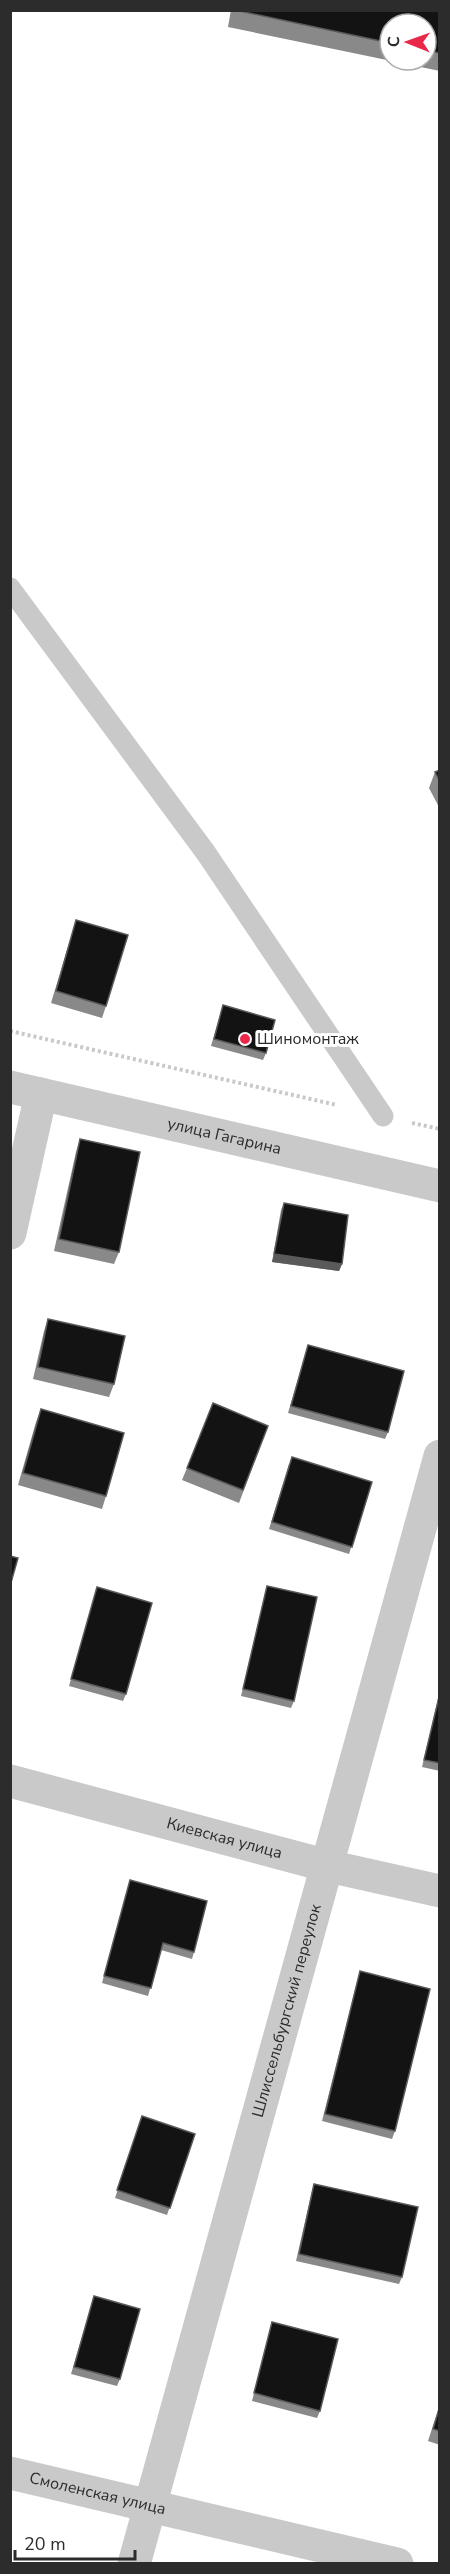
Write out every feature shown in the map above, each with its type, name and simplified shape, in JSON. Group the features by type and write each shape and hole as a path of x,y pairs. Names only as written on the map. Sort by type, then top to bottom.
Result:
{"street":[{"name":"улица Гагарина","path":"26,1091 440,1186"},
{"path":"10,1233 26,1091"},
{"name":"Шлиссельбургский переулок","path":"134,2564 440,1456"},
{"name":"Киевская улица","path":"10,1781 328,1866 440,1891"},
{"name":"Смоленская улица","path":"10,2473 396,2564"}],"lane":[{"path":"10,588 206,853 383,1116"}],"path":[{"path":"10,1030 440,1129"}],"building":[{"path":"235,10 440,10 440,53 438,53 438,12 378,12 378,40"},
{"path":"440,770 440,782 435,772"},
{"path":"76,920 128,935 106,1006 56,991"},
{"path":"223,1005 275,1020 266,1053 214,1039"},
{"path":"80,1139 140,1152 119,1252 59,1239"},
{"path":"284,1203 348,1215 342,1264 274,1254"},
{"path":"48,1319 125,1336 114,1384 38,1367"},
{"path":"308,1345 404,1371 388,1432 291,1406"},
{"path":"213,1403 268,1426 243,1490 187,1468"},
{"path":"41,1409 124,1433 106,1496 23,1473"},
{"path":"292,1457 372,1482 352,1547 272,1522"},
{"path":"10,1556 18,1558 10,1586"},
{"path":"267,1586 317,1597 294,1701 243,1689"},
{"path":"97,1587 152,1603 126,1694 71,1679"},
{"path":"440,1693 440,1763 424,1760"},
{"path":"130,1880 207,1901 194,1952 163,1943 151,1988 104,1976"},
{"path":"360,1971 430,1989 395,2131 325,2114"},
{"path":"142,2116 195,2134 170,2208 117,2190"},
{"path":"314,2184 418,2207 402,2277 299,2254"},
{"path":"94,2296 140,2309 120,2379 74,2367"},
{"path":"272,2322 338,2339 320,2411 254,2393"},
{"path":"440,2406 440,2431 433,2429"}],"place":[{"name":"Шиномонтаж","path":"245,1039"}]}
